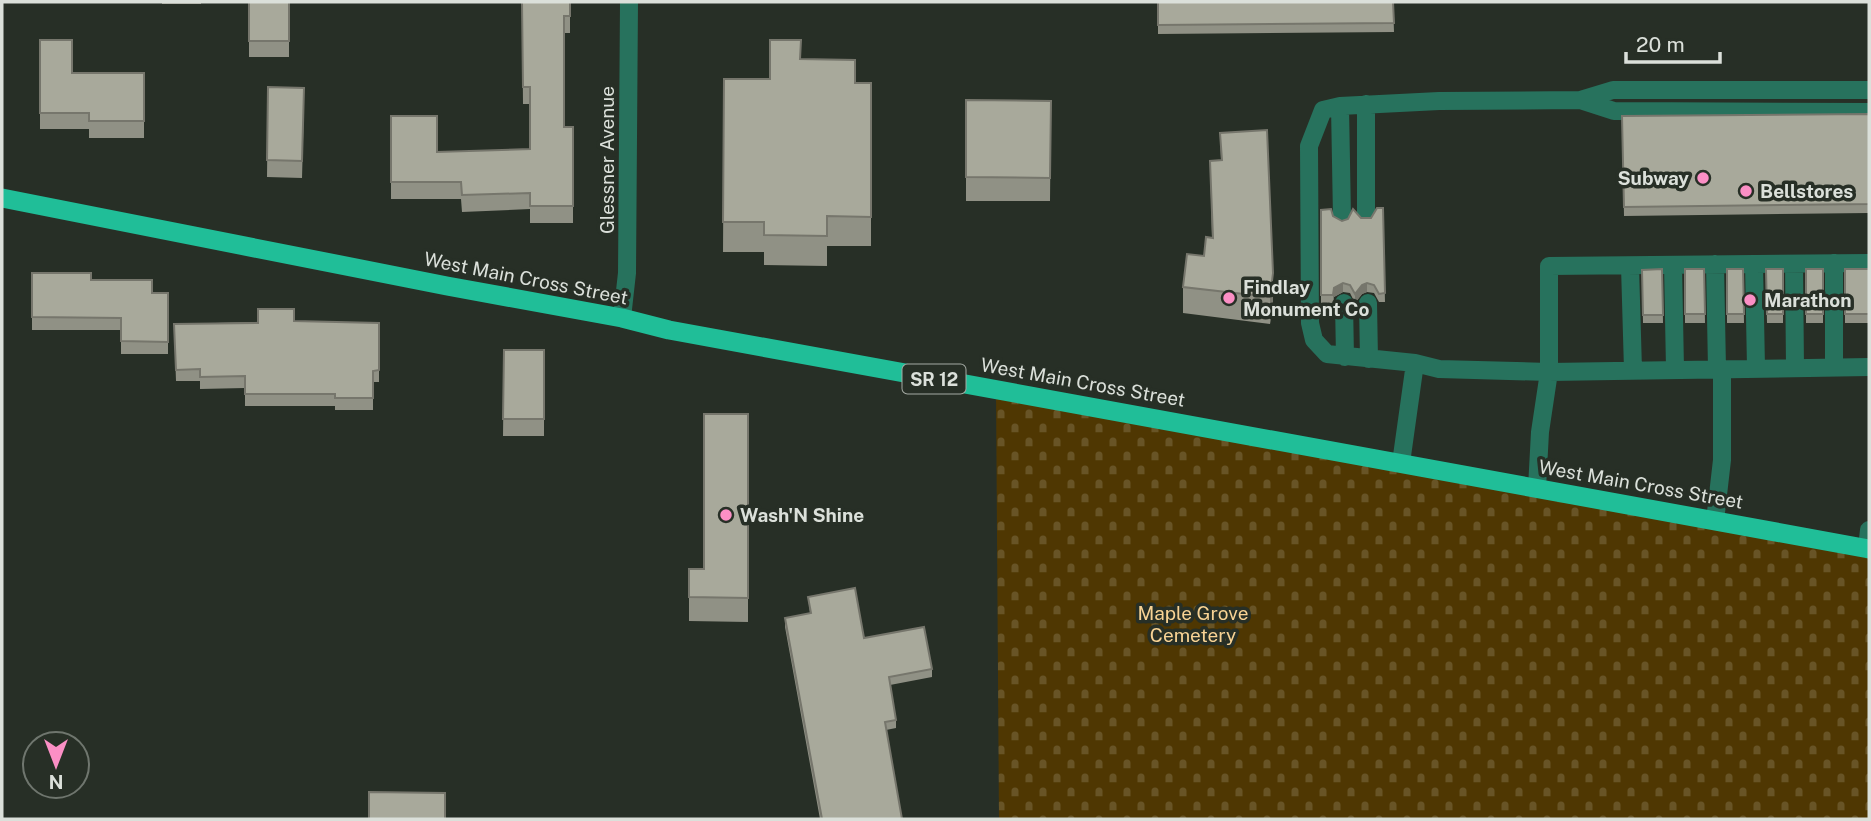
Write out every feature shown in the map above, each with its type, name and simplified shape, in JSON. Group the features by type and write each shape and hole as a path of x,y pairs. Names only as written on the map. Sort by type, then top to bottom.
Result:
{"highway":[{"name":"West Main Cross Street","path":"2,198 622,318 669,330 1715,521 1868,542"}],"street":[{"name":"Glessner Avenue","path":"622,318 627,273 629,2"},
{"path":"1869,90 1613,90 1580,100 1439,101 1339,106 1323,110 1310,146 1310,323 1314,340 1328,354 1415,363 1439,369 1549,372 1869,367"},
{"path":"1580,100 1614,111 1869,112"},
{"path":"1366,104 1366,217"},
{"path":"1339,106 1342,218"},
{"path":"1834,263 1834,367"},
{"path":"1537,488 1540,432 1549,372 1549,265 1869,263"},
{"path":"1715,264 1722,460 1715,521"},
{"path":"1754,264 1756,368"},
{"path":"1794,264 1795,368"},
{"path":"1630,265 1633,370"},
{"path":"1673,265 1675,369"},
{"path":"1344,303 1345,357"},
{"path":"1368,303 1369,359"},
{"path":"1401,464 1415,363"}],"green space":[{"name":"Maple Grove Cemetery","path":"996,389 1869,550 1869,819 999,819"}],"building":[{"path":"249,2 289,2 289,41 249,41"},
{"path":"522,2 570,2 570,16 564,16 564,127 573,127 573,206 530,206 530,193 462,195 461,182 391,182 391,116 437,116 437,152 530,149 530,87 523,87"},
{"path":"1158,2 1393,2 1394,23 1158,25"},
{"path":"40,40 72,40 72,73 144,73 144,121 89,121 89,113 40,113"},
{"path":"770,40 801,40 800,59 855,60 855,83 871,83 871,217 827,216 827,236 764,235 764,222 723,222 724,79 770,79"},
{"path":"268,87 304,88 302,161 267,160"},
{"path":"966,100 1051,101 1050,178 966,177"},
{"name":"Bellstores","path":"1869,114 1869,204 1624,207 1622,116"},
{"path":"1267,130 1273,273 1270,297 1183,287 1187,254 1204,256 1206,237 1213,238 1210,161 1222,160 1220,133"},
{"path":"1377,208 1383,208 1385,293 1379,294 1374,285 1367,283 1355,294 1350,285 1343,283 1334,288 1333,295 1321,295 1321,210 1331,209 1333,216 1342,221 1348,219 1353,209 1361,218 1371,218"},
{"path":"1662,269 1663,315 1643,315 1642,270"},
{"path":"1685,269 1704,269 1705,314 1685,314"},
{"path":"1727,269 1743,269 1744,314 1727,314"},
{"path":"1766,269 1783,269 1783,314 1767,314"},
{"path":"1806,269 1823,269 1823,314 1806,314"},
{"path":"1845,269 1869,269 1869,314 1845,314"},
{"path":"32,273 91,273 91,280 152,280 152,293 168,293 168,342 121,341 121,318 32,317"},
{"path":"258,309 294,309 294,321 379,323 379,370 373,371 373,398 335,398 335,394 245,394 245,376 200,377 200,369 176,370 174,324 258,323"},
{"path":"504,350 544,350 544,419 503,419"},
{"name":"Wash'N Shine","path":"704,414 748,414 748,598 689,597 689,569 704,569"},
{"path":"855,588 864,638 924,627 932,669 889,677 896,720 885,722 902,819 822,819 785,618 811,613 808,597"},
{"path":"369,792 445,793 445,819 369,819"}],"place":[{"name":"Subway","path":"1703,178"},
{"name":"Bellstores","path":"1746,191"},
{"name":"Findlay Monument Co","path":"1229,298"},
{"name":"Marathon","path":"1750,300"},
{"name":"Wash'N Shine","path":"726,515"}]}
